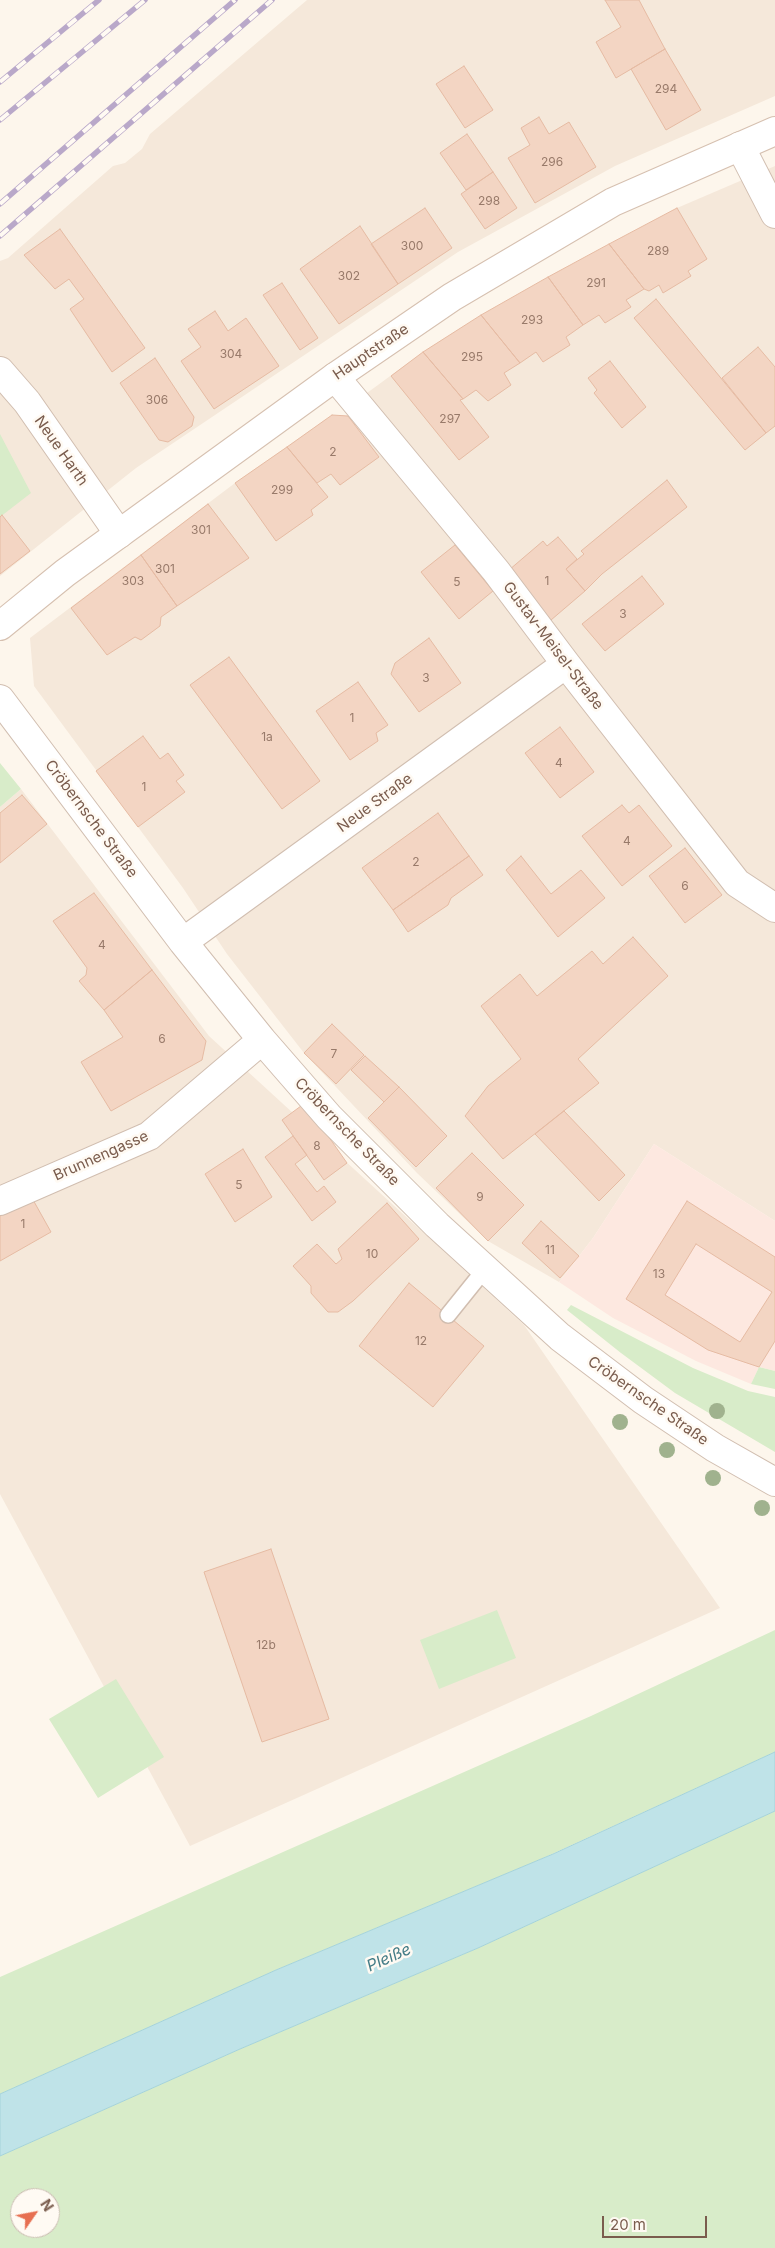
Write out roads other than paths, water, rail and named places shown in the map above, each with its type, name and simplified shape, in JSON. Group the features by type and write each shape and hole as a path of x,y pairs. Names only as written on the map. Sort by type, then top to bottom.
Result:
{"street":[{"name":"Hauptstraße","path":"0,626 65,573 335,377 452,297 613,202 775,131"},
{"path":"740,146 775,214"},
{"name":"Neue Harth","path":"0,371 27,402 119,534"},
{"name":"Gustav-Meisel-Straße","path":"335,377 496,570 566,664 737,883 775,908"},
{"name":"Neue Straße","path":"184,942 566,664"},
{"name":"Cröbernsche Straße","path":"0,699 184,942 262,1040 329,1117 438,1225 560,1337 643,1400 715,1448 775,1482"},
{"name":"Brunnengasse","path":"0,1200 149,1136 262,1040"}],"lane":[{"path":"448,1314 485,1269"}],"water":[{"name":"Pleiße","path":"775,1752 775,1811 478,1948 240,2049 0,2156 0,2094 276,1970 553,1854"}],"railway":[{"path":"0,82 99,0"},
{"path":"0,120 145,0"},
{"path":"0,204 235,0"},
{"path":"0,236 272,0"}]}
